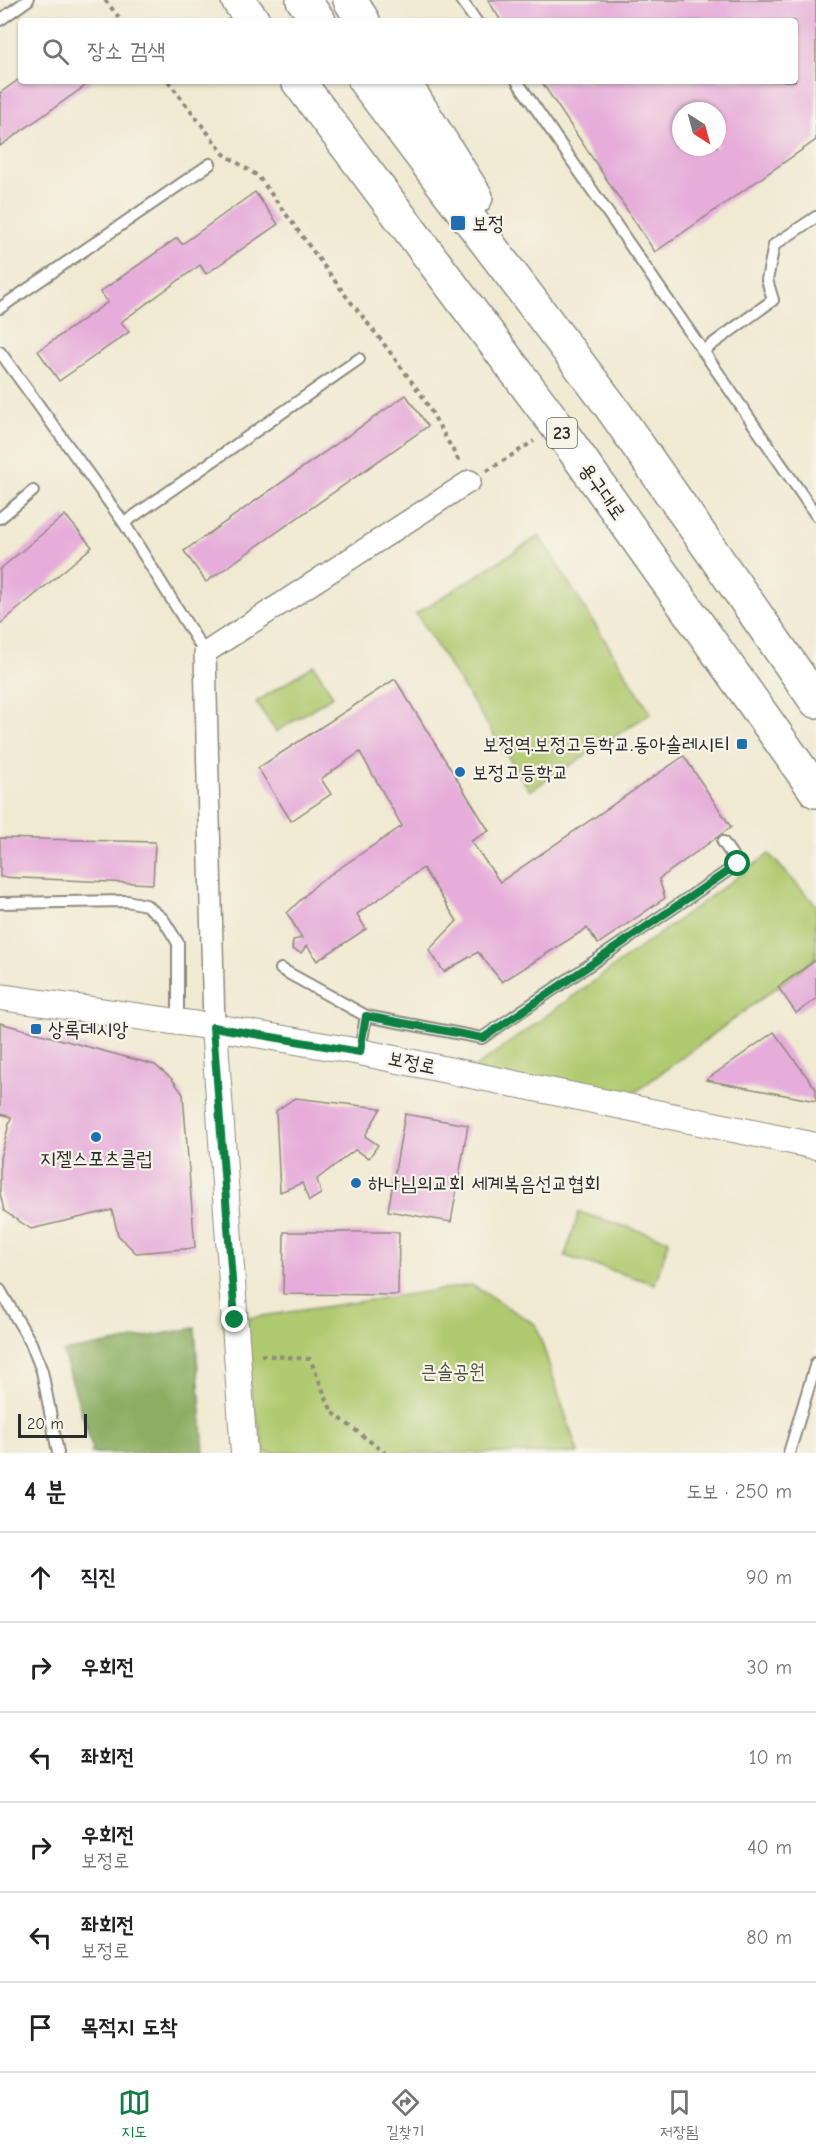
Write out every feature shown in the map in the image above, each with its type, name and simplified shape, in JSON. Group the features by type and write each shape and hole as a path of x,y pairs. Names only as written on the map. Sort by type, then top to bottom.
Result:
{"main road":[{"path":"238,0 251,18"},
{"path":"303,0 317,18"},
{"path":"350,0 361,18"},
{"name":"용구대로","path":"300,84 557,426 816,791"},
{"path":"367,84 571,352 816,701"},
{"path":"405,84 571,352"}],"street":[{"path":"244,1453 213,1027 206,653 470,481"},
{"name":"보정로","path":"0,997 213,1027 360,1052 816,1146"}],"lane":[{"path":"0,20 28,0"},
{"path":"461,0 474,18"},
{"path":"519,84 816,515"},
{"path":"0,308 210,164"},
{"path":"703,351 773,300 767,280 774,245 816,216"},
{"path":"0,352 124,523 206,653"},
{"path":"124,523 359,359"},
{"path":"0,518 33,491"},
{"path":"281,969 366,1016 483,1038 738,864 723,842"},
{"path":"0,903 127,901 146,905 163,919 178,943 177,1022"},
{"path":"360,1052 366,1016"},
{"path":"0,1290 32,1343 42,1371 58,1453"},
{"path":"789,1453 816,1364"}],"path":[{"path":"105,0 120,18"},
{"path":"170,84 224,154 258,176 423,397 470,481 557,426"},
{"path":"237,1353 310,1359 332,1412 385,1453"}],"green space":[{"path":"539,536 651,713 530,791 416,614"},
{"path":"314,665 333,696 276,732 256,702"},
{"path":"769,854 816,905 816,958 618,1105 466,1074"},
{"path":"579,1212 669,1240 655,1284 565,1256"},
{"name":"큰솔공원","path":"472,1285 536,1325 578,1453 265,1453 235,1320"},
{"path":"195,1328 204,1453 91,1453 92,1447 63,1352"}],"building":[{"path":"488,0 816,0 816,140 655,252 543,84 798,84 798,18 499,18"},
{"path":"18,80 18,84 88,84 0,146 0,93"},
{"path":"255,192 278,224 206,274 200,265 121,322 129,332 59,381 38,351 108,302 100,292 177,238 182,244"},
{"path":"406,395 428,426 206,582 184,551"},
{"path":"65,515 92,547 0,624 0,569"},
{"path":"395,679 489,831 471,841 500,882 684,756 731,827 659,879 665,898 598,944 587,928 502,982 478,952 444,972 429,950 457,921 423,868 357,914 366,929 317,961 307,945 301,953 292,949 293,940 302,938 287,913 319,882 402,826 360,752 321,779 331,794 291,821 258,768"},
{"path":"0,838 155,842 153,884 0,877"},
{"path":"816,960 816,999 796,1013 778,987"},
{"name":"지젤스포츠클럽","path":"0,1023 155,1065 172,1079 183,1094 195,1248 136,1253 118,1235 112,1210 31,1229 4,1211 0,1193 0,1158 11,1117 0,1114"},
{"path":"774,1032 816,1089 816,1101 706,1080"},
{"path":"295,1098 381,1108 365,1136 378,1145 369,1158 355,1150 317,1179 321,1194 309,1201 302,1183 280,1192 276,1111"},
{"path":"405,1114 468,1125 451,1222 388,1211"},
{"path":"284,1232 399,1232 398,1295 283,1294"}],"place":[{"name":"보정","path":"458,223"},
{"name":"보정역.보정고등학교.동아솔레시티","path":"742,744"},
{"name":"보정고등학교","path":"460,772"},
{"name":"상록데시앙","path":"36,1029"},
{"name":"지젤스포츠클럽","path":"96,1137"},
{"name":"하나님의교회 세계복음선교협회","path":"356,1183"}],"route":[{"path":"235,1320 213,1027 360,1052 366,1016 483,1038 738,864"}]}
